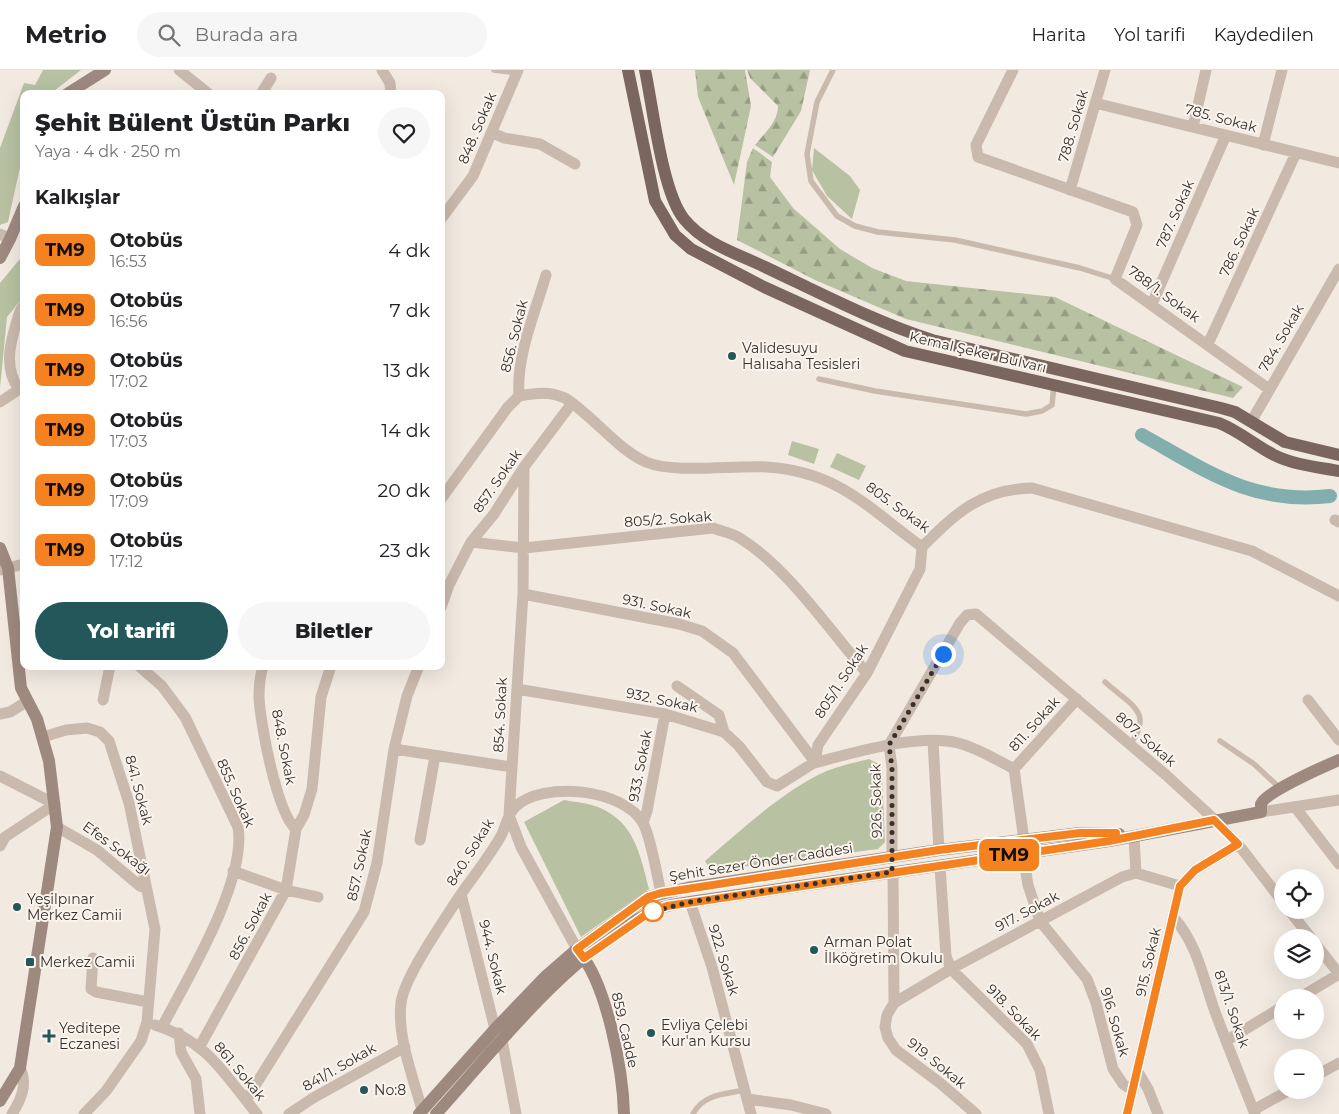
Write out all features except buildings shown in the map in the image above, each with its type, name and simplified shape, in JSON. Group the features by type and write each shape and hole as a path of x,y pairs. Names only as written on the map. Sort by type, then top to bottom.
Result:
{"main road":[{"name":"Kemal Şeker Bulvarı","path":"628,70 655,201 675,235 691,249 764,288 886,344 933,359 1219,423 1244,435 1274,455 1291,462 1339,471"},
{"name":"Kemal Şeker Bulvarı","path":"645,70 667,183 674,202 684,219 714,242 898,329 932,340 1214,406 1235,412 1285,442 1339,454"}],"street":[{"path":"179,70 204,90"},
{"path":"382,70 390,83 391,90"},
{"name":"788/1. Sokak","path":"1012,70 976,151 978,157 1133,212 1137,225 1116,279 1269,389"},
{"name":"788. Sokak","path":"1070,190 1105,70"},
{"path":"1194,127 1206,70"},
{"path":"1263,145 1282,70"},
{"path":"73,90 102,71"},
{"name":"848. Sokak","path":"445,214 473,176 493,133 517,71"},
{"path":"264,90 271,78"},
{"name":"785. Sokak","path":"1095,103 1339,163"},
{"path":"493,133 504,138 540,144 575,164"},
{"name":"787. Sokak","path":"1152,304 1226,136"},
{"name":"786. Sokak","path":"1208,344 1296,153"},
{"path":"0,258 5,237 20,213"},
{"name":"784. Sokak","path":"1251,422 1339,270"},
{"name":"856. Sokak","path":"519,396 521,361 546,275"},
{"path":"20,311 9,355 11,378 20,385"},
{"path":"0,402 20,388"},
{"name":"805. Sokak","path":"519,396 541,392 555,393 572,403 645,462 663,466 768,467 823,478 852,492 922,547 958,512 975,501 1012,488 1032,488 1252,551 1339,596"},
{"path":"445,494 508,407 519,396"},
{"name":"857. Sokak","path":"445,596 471,542 494,514 524,467 572,403"},
{"name":"854. Sokak","path":"524,467 523,594 509,815 521,847 580,953"},
{"name":"805/2. Sokak","path":"471,542 524,548 713,528 736,536 758,550 790,582 867,672"},
{"name":"805/1. Sokak","path":"815,762 818,745 867,672 920,569 922,547"},
{"path":"0,548 15,615 18,677 26,702 37,720 50,761 57,827 20,1068 2,1096"},
{"path":"4,569 20,565"},
{"name":"931. Sokak","path":"523,594 679,624 702,631 733,653 815,762"},
{"name":"807. Sokak","path":"889,745 960,624 967,615 976,614 1130,744 1214,820 1238,844 1274,891"},
{"path":"104,700 109,670"},
{"name":"855. Sokak","path":"144,670 162,686 185,717 238,827 240,839 233,871 211,933 162,1027"},
{"name":"848. Sokak","path":"262,670 259,698 268,750 277,792 287,820 296,829"},
{"name":"856. Sokak","path":"200,1046 228,999 286,890 296,829 304,815 312,789 318,750 320,697 330,670"},
{"name":"857. Sokak","path":"246,1100 364,912 377,863 394,749 407,696 417,670"},
{"path":"677,686 719,715 724,732"},
{"name":"932. Sokak","path":"517,689 665,714 724,732 739,746 767,782 777,786 815,762"},
{"name":"811. Sokak","path":"1014,769 1077,699"},
{"path":"1308,700 1339,740"},
{"path":"0,714 10,712 26,702"},
{"name":"933. Sokak","path":"643,823 647,811 665,714"},
{"name":"841. Sokak","path":"43,737 66,730 87,728 100,732 109,742 129,804 146,888"},
{"path":"815,762 889,745 933,741 958,743 1014,769 1024,840"},
{"path":"933,741 946,956 951,969"},
{"name":"926. Sokak","path":"889,745 892,767 892,857"},
{"path":"394,749 512,767"},
{"path":"420,840 435,756"},
{"path":"1261,812 1262,804 1268,797 1339,760"},
{"path":"0,776 55,804"},
{"name":"840. Sokak","path":"422,1113 405,1047 401,1004 403,992 433,936 502,834 509,815 516,806 529,799 562,791 580,792 620,803 643,823"},
{"name":"Şehit Sezer Önder Caddesi","path":"422,1113 496,1029 546,976 580,953 650,912 690,902 1134,837 1214,820 1339,800"},
{"path":"0,846 5,837 55,804"},
{"path":"1295,807 1339,864"},
{"path":"643,823 661,893"},
{"name":"Efes Sokağı","path":"57,827 82,840 140,886 146,888 154,929 147,1022 141,1041 106,1091 84,1114"},
{"name":"Şehit Sezer Önder Caddesi","path":"436,1114 580,953 648,897 686,888 939,850 1080,833 1116,833 1134,837"},
{"path":"1134,837 1136,873 1180,886 1195,870 1238,844"},
{"name":"916. Sokak","path":"1022,854 1028,886 1040,921 1087,979 1096,1003 1113,1069 1123,1084 1133,1091"},
{"path":"892,857 894,1003"},
{"path":"233,871 286,890 318,898"},
{"name":"917. Sokak","path":"894,1003 951,969 1040,921 1122,877 1136,873"},
{"name":"915. Sokak","path":"1128,1114 1180,886"},
{"path":"686,888 690,902"},
{"name":"944. Sokak","path":"461,894 496,1029"},
{"name":"922. Sokak","path":"690,902 712,967 751,1114"},
{"name":"813/1. Sokak","path":"1174,918 1184,929 1194,949 1226,1041 1254,1112"},
{"name":"859. Cadde","path":"580,953 603,996 622,1081 624,1114"},
{"path":"1314,989 1339,974 1324,955"},
{"path":"93,958 91,989 96,992 148,1002"},
{"name":"918. Sokak","path":"951,969 1027,1044 1038,1064 1048,1114"},
{"name":"919. Sokak","path":"894,1003 887,1015 885,1027 888,1038 896,1050 940,1082 976,1114"},
{"path":"1226,1041 1274,1013"},
{"name":"861. Sokak","path":"147,1022 180,1033 200,1046 257,1114"},
{"path":"496,1029 502,1040 516,1114"},
{"path":"180,1033 181,1052 196,1079 200,1114"},
{"name":"841/1. Sokak","path":"290,1114 313,1098 405,1047"},
{"path":"1324,1072 1339,1064"},
{"path":"12,1114 24,1086 24,1077 20,1068"},
{"path":"1138,1072 1148,1089 1158,1114"},
{"path":"746,1094 826,1114"},
{"path":"1254,1112 1275,1099"}],"lane":[{"path":"494,70 517,71"},
{"path":"832,70 817,102 807,154 811,181 837,216 855,226 878,232 955,240 1080,268 1116,279"},
{"path":"819,379 875,391 1026,414 1042,411 1052,405 1054,385"},
{"path":"1105,682 1138,712 1142,721 1139,732 1130,744"},
{"path":"1220,741 1254,764 1281,789"},
{"path":"693,1114 698,1105 705,1099 746,1094"}],"green space":[{"path":"43,70 81,70 55,90 21,90 24,83 35,85"},
{"path":"695,70 745,70 751,106 734,185 698,97"},
{"path":"747,70 810,70 801,111 773,157 755,145 776,117 778,106 750,78"},
{"path":"20,94 20,167 8,222 0,225 0,148"},
{"path":"753,148 772,162 770,177 793,208 840,249 872,268 906,281 1055,297 1243,387 1233,398 906,319 815,280 737,240 747,162"},
{"path":"814,148 850,176 860,190 852,219 827,196 812,170"},
{"path":"20,259 20,301 7,317 0,388 0,283"},
{"path":"792,441 819,449 814,464 788,455"},
{"path":"837,453 866,466 859,480 830,467"},
{"path":"869,759 879,764 882,770 885,842 878,849 711,871 705,861 759,815 788,794 824,772"},
{"path":"564,800 598,807 620,821 628,831 639,852 649,889 581,937 524,822"}],"waterway":[{"path":"1142,435 1209,472 1253,490 1277,495 1302,497 1330,496"}],"bus line":[{"name":"TM9","path":"1116,833 1080,833 939,850 661,893 648,897 577,949 584,958 620,931 650,912 667,906 1109,841 1214,820 1238,844 1195,870 1180,886 1153,1009 1127,1114"}],"place":[{"name":"Validesuyu Halısaha Tesisleri","path":"732,356"},
{"name":"Yeşilpınar Merkez Camii","path":"17,907"},
{"name":"Arman Polat İlköğretim Okulu","path":"814,950"},
{"name":"Merkez Camii","path":"30,962"},
{"name":"Evliya Çelebi Kur'an Kursu","path":"651,1033"},
{"name":"Yeditepe Eczanesi","path":"49,1036"},
{"name":"No:8","path":"364,1090"}],"route":[{"path":"653,911 650,912 667,906 690,902 892,872 892,767 889,745 943,654"}]}
